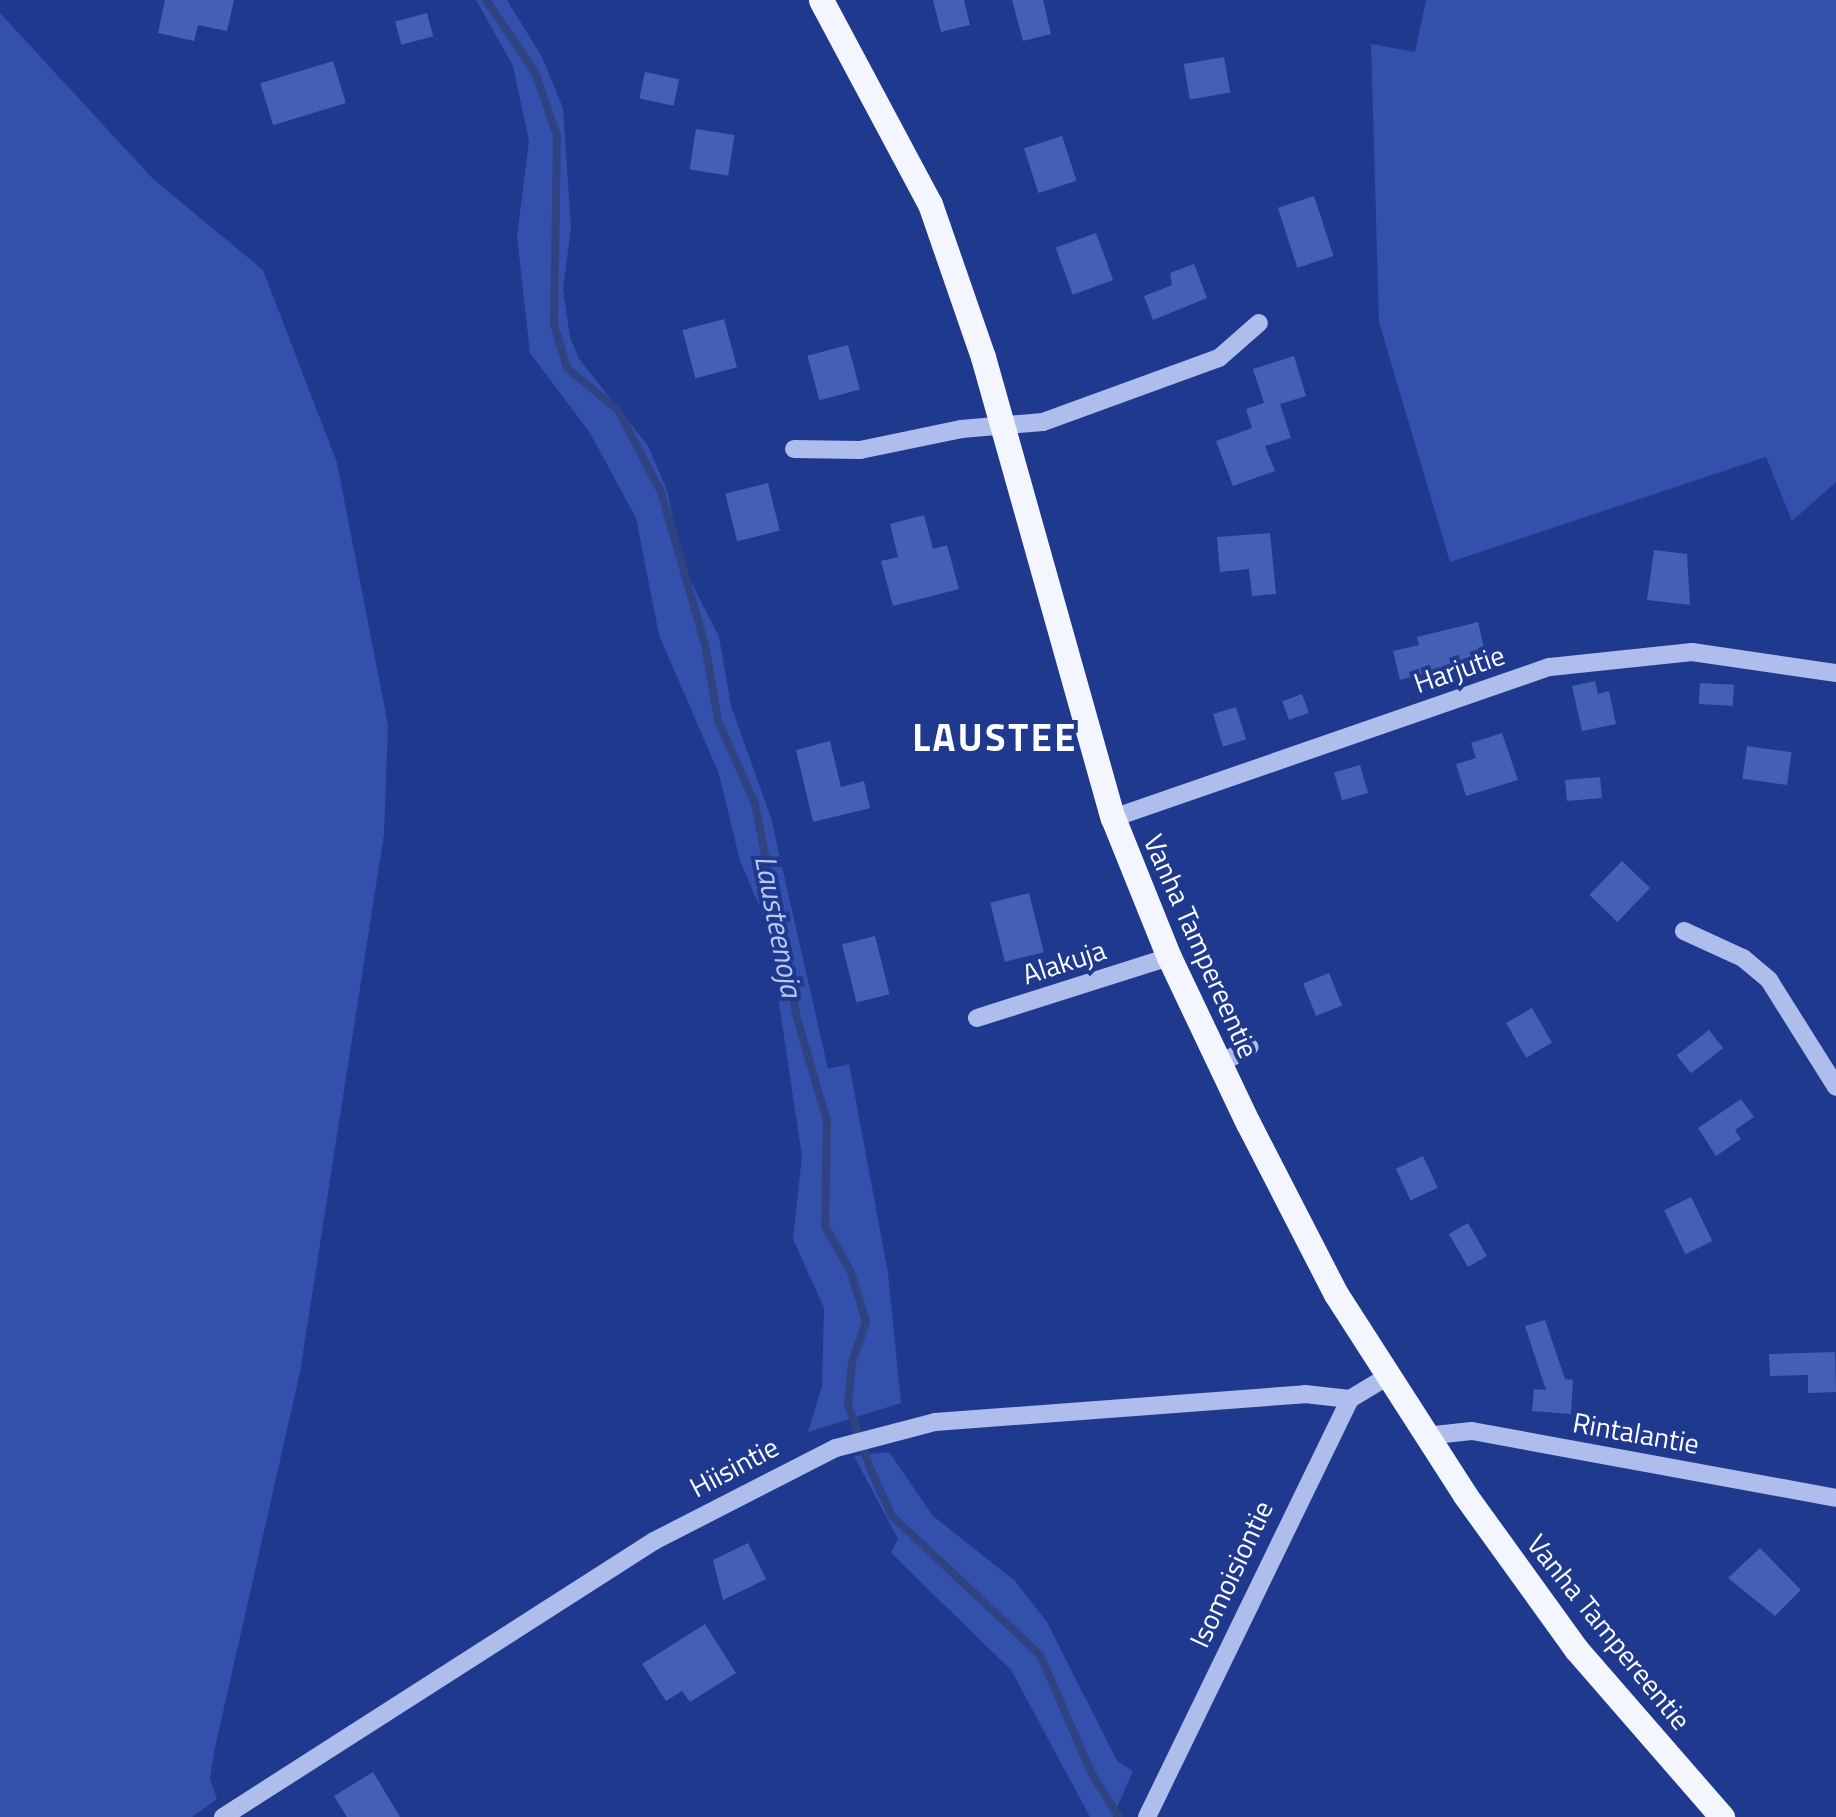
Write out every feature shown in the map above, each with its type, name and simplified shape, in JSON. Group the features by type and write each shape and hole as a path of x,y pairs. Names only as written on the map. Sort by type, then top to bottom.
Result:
{"main road":[{"name":"Vanha Tampereentie","path":"821,0 930,204 1004,428 1113,818 1169,958 1220,1064 1336,1294 1425,1436 1576,1650 1722,1817"}],"street":[{"path":"794,449 860,450 961,429 1043,422 1218,358 1259,323"},
{"name":"Harjutie","path":"1113,818 1550,667 1692,652 1836,673"},
{"path":"1684,931 1743,958 1769,980 1836,1087"},
{"name":"Alakuja","path":"977,1018 1169,958"},
{"path":"1220,1064 1250,1047"},
{"path":"1350,1399 1390,1375"},
{"name":"Hiisintie","path":"223,1817 654,1541 749,1487 845,1446 935,1422 1305,1394 1350,1399"},
{"name":"Isomoisiontie","path":"1147,1817 1350,1399"},
{"name":"Rintalantie","path":"1425,1436 1472,1431 1836,1498"}],"shaded area":[{"path":"476,0 507,0 542,57 563,108 571,228 563,289 570,337 579,359 648,446 667,490 683,566 719,637 731,706 771,818 828,1069 849,1064 888,1273 901,1403 808,1432 822,1386 824,1308 793,1239 802,1156 767,924 740,861 719,774 659,635 636,518 590,433 530,353 517,236 529,141 513,66"},
{"path":"1426,0 1836,0 1836,482 1792,521 1766,457 1450,562 1379,322 1371,44 1415,52"},
{"path":"0,13 153,179 263,270 337,463 388,725 384,834 300,1372 214,1752 210,1779 217,1799 192,1817 0,1817"},
{"path":"889,1452 933,1516 1015,1581 1047,1622 1117,1761 1133,1771 1113,1817 1090,1817 1011,1670 891,1553 898,1539 854,1456"}],"building":[{"path":"165,0 234,0 227,31 198,25 194,41 158,33"},
{"path":"933,0 964,0 970,25 941,32"},
{"path":"1012,0 1043,0 1051,34 1023,41"},
{"path":"427,13 433,36 401,45 395,22"},
{"path":"1224,57 1230,92 1190,100 1184,64"},
{"path":"333,61 346,103 273,125 260,83"},
{"path":"645,72 679,79 674,106 639,98"},
{"path":"696,129 735,135 728,176 690,169"},
{"path":"1062,136 1077,181 1038,193 1024,148"},
{"path":"1314,196 1333,256 1297,268 1278,208"},
{"path":"1096,233 1113,280 1073,295 1056,248"},
{"path":"1194,264 1207,298 1153,320 1144,296 1172,285 1170,273"},
{"path":"724,319 737,367 695,378 682,330"},
{"path":"848,345 860,389 819,400 807,356"},
{"path":"1294,356 1306,396 1280,404 1291,438 1265,446 1275,471 1233,486 1216,441 1252,428 1246,409 1264,403 1253,369"},
{"path":"768,483 780,531 737,541 725,494"},
{"path":"924,515 933,549 947,545 959,589 893,606 881,561 898,557 890,524"},
{"path":"1270,533 1276,594 1252,596 1249,569 1220,572 1217,537"},
{"path":"1654,550 1687,554 1690,605 1647,600"},
{"path":"1478,622 1486,656 1400,680 1393,651 1419,645 1417,637"},
{"path":"1595,681 1598,694 1609,691 1616,724 1582,731 1572,686"},
{"path":"1700,683 1734,685 1733,706 1699,704"},
{"path":"1302,694 1309,713 1289,720 1282,701"},
{"path":"1236,707 1246,740 1223,747 1213,714"},
{"path":"1502,733 1518,780 1466,796 1456,764 1476,758 1471,743"},
{"path":"830,741 841,787 864,781 870,808 813,822 796,750"},
{"path":"1747,746 1792,752 1787,785 1742,779"},
{"path":"1360,765 1368,793 1342,800 1334,772"},
{"path":"1600,777 1602,798 1567,801 1565,780"},
{"path":"1622,861 1650,888 1617,922 1589,895"},
{"path":"1029,893 1044,952 1005,962 990,903"},
{"path":"875,936 890,994 857,1002 842,944"},
{"path":"1329,973 1342,1005 1316,1016 1303,983"},
{"path":"1532,1008 1552,1043 1526,1058 1506,1023"},
{"path":"1709,1030 1723,1048 1691,1073 1677,1055"},
{"path":"1741,1099 1754,1117 1735,1130 1741,1139 1716,1156 1698,1128"},
{"path":"1423,1156 1438,1188 1411,1200 1396,1169"},
{"path":"1691,1197 1712,1241 1686,1254 1664,1210"},
{"path":"1468,1223 1487,1256 1468,1267 1449,1234"},
{"path":"1545,1320 1565,1379 1573,1380 1571,1414 1532,1411 1534,1389 1546,1390 1525,1326"},
{"path":"1835,1352 1836,1392 1808,1393 1808,1375 1770,1376 1769,1354"},
{"path":"748,1543 766,1579 723,1600 713,1560"},
{"path":"1760,1548 1801,1590 1775,1616 1728,1578"},
{"path":"705,1624 736,1673 690,1702 682,1691 666,1701 642,1664"},
{"path":"373,1772 400,1817 347,1817 334,1796"}],"waterway":[{"name":"Lausteenoja","path":"486,0 535,72 557,136 554,324 567,368 618,410 661,492 705,644 718,720 755,804 797,1018 827,1121 825,1226 851,1272 866,1322 852,1363 848,1404 870,1468 892,1516 1040,1655 1092,1774 1119,1817"}],"district":[{"name":"LAUSTEE","path":"995,738"}]}
